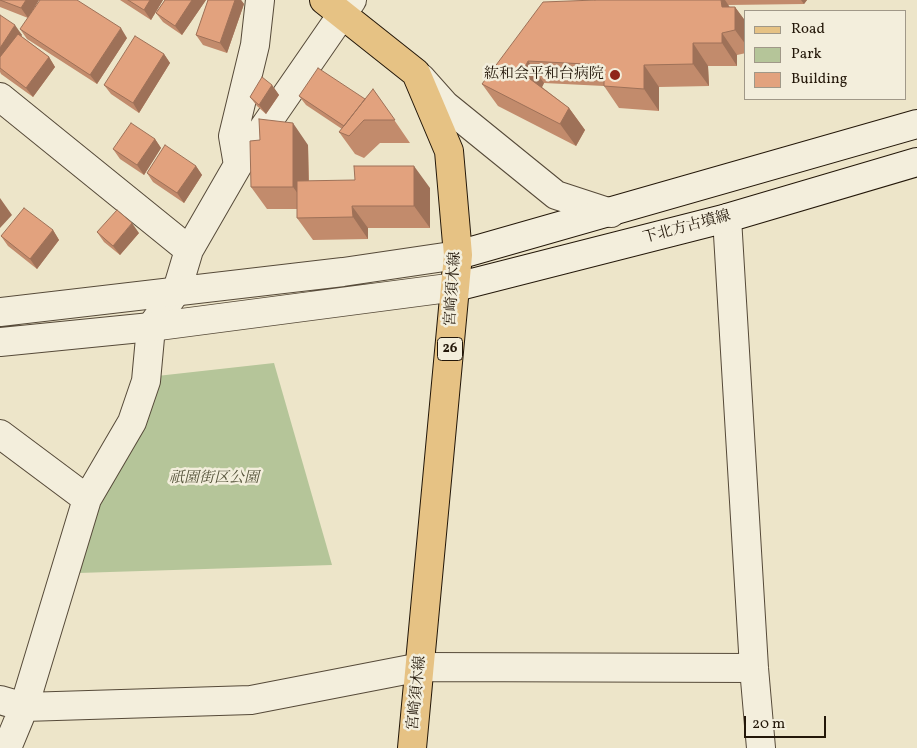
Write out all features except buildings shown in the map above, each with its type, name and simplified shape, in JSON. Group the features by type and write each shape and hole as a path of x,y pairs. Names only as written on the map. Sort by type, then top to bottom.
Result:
{"main road":[{"name":"宮崎須木線","path":"340,5 416,73 449,151 458,255 412,748"}],"street":[{"path":"238,164 233,136 256,45 260,0"},
{"path":"8,748 12,704 87,499 132,422 146,381 151,327 177,290 189,250 238,164 340,5"},
{"path":"416,73 445,105 556,195 611,213"},
{"path":"0,97 189,250"},
{"path":"0,312 343,272 458,255 611,213 917,124"},
{"name":"下北方古墳線","path":"0,342 151,327 456,287 728,218 917,162"},
{"path":"728,218 754,668 761,748"},
{"path":"0,434 87,499"},
{"path":"12,704 251,700 421,667 754,668"}],"green space":[{"name":"祇園街区公園","path":"274,363 332,565 78,573 97,505 157,376"}],"place":[{"name":"紘和会平和台病院","path":"615,75"}]}
